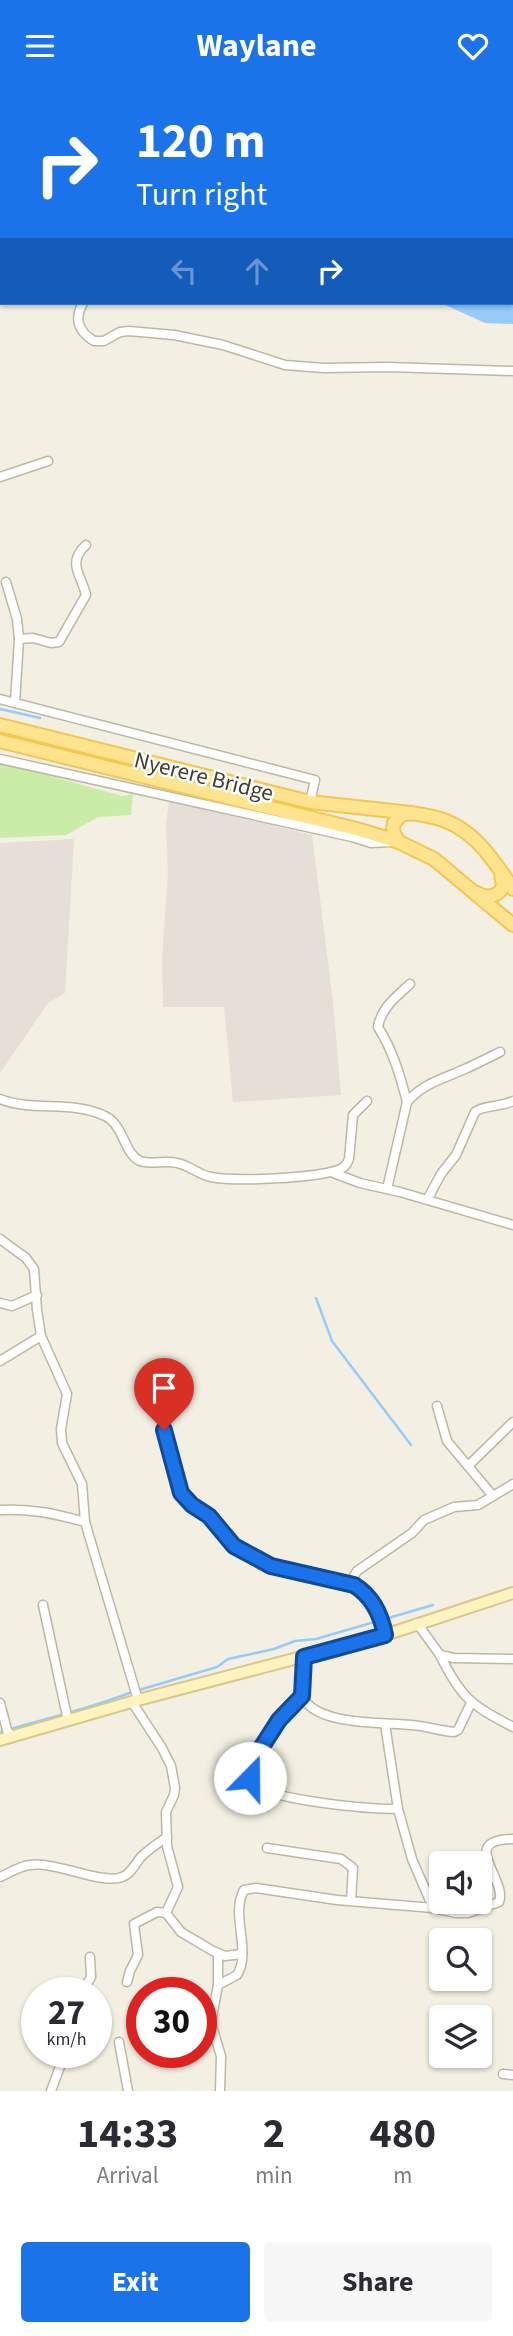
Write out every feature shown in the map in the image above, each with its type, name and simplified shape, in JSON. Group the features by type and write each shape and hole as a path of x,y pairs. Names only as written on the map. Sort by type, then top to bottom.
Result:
{"main road":[{"name":"Nyerere Bridge","path":"0,725 310,802 411,813 449,822 476,840 513,889"},
{"name":"Nyerere Bridge","path":"0,741 400,842 434,859 513,925"},
{"path":"400,842 394,834 394,823 401,815 411,813"},
{"path":"476,892 487,897 497,894 503,882 500,869"}],"street":[{"path":"82,305 77,318 78,325 94,341 104,341 120,332 129,331 174,335 223,345 285,365 513,371"},
{"path":"0,477 48,461"},
{"path":"19,639 59,642 86,595 77,574 76,557 86,545"},
{"path":"6,582 17,619 19,639 15,703"},
{"path":"0,699 315,780 310,802"},
{"path":"0,759 227,808 371,843 400,842"},
{"path":"407,1102 399,1068 378,1027 379,1019 390,1002 410,984"},
{"path":"387,1189 407,1102 415,1092 433,1081 500,1052"},
{"path":"0,1099 12,1104 70,1108 105,1116 116,1123 134,1157 153,1163 179,1163 208,1177 223,1178 301,1177 346,1165 352,1145 353,1115 367,1101"},
{"path":"427,1200 441,1174 456,1155 475,1112 480,1108 492,1108 513,1101"},
{"path":"331,1171 360,1183 513,1225"},
{"path":"0,1239 26,1258 34,1269 41,1336 67,1394 61,1429 62,1443 82,1484 85,1522 135,1701 171,1766 175,1788 166,1812 167,1837 168,1853 178,1887 166,1913"},
{"path":"0,1303 12,1306 37,1295"},
{"path":"0,1361 41,1336"},
{"path":"147,1375 179,1488 188,1500 209,1516 234,1546 259,1562 310,1576 350,1583 365,1593 382,1619 385,1635"},
{"path":"436,1406 447,1441 493,1496"},
{"path":"468,1466 513,1422"},
{"path":"350,1583 357,1571 412,1533 424,1520 454,1507 478,1506 513,1484"},
{"path":"0,1510 45,1511 85,1522"},
{"path":"0,1740 135,1701 385,1635 513,1593"},
{"path":"43,1605 68,1721"},
{"path":"416,1623 440,1655 453,1683 471,1703 513,1727"},
{"path":"440,1655 454,1658 513,1659"},
{"path":"304,1657 302,1696 307,1705 327,1715 354,1721 421,1726 454,1732 458,1730 471,1703"},
{"path":"302,1696 279,1720 249,1769 250,1778 255,1785 284,1796 369,1809 397,1809"},
{"path":"0,1703 7,1730 12,1737"},
{"path":"385,1724 397,1809 412,1859 429,1898"},
{"path":"0,1877 35,1864 106,1878 121,1878 126,1876 141,1857 167,1837"},
{"path":"218,1985 240,1973 240,1909 244,1891 256,1888 337,1900 468,1913 501,1900 502,1893 488,1866 489,1846 497,1840 513,1839"},
{"path":"267,1848 341,1859 348,1863 354,1874 351,1900"},
{"path":"129,1977 139,1951 134,1924 157,1912 166,1913 181,1932 218,1953 225,1956 242,1954"},
{"path":"218,1953 218,1985 211,2023 221,2056 220,2091"},
{"path":"90,1957 91,1977"},
{"path":"119,2042 128,2091"},
{"path":"51,2091 59,2068"},
{"path":"503,2074 513,2075"}],"shaded area":[{"path":"169,801 312,835 333,1001 341,1095 233,1102 224,1007 163,1007 162,957 168,873 166,826"},
{"path":"74,839 65,993 48,1003 0,1073 0,843"}],"green space":[{"path":"0,762 122,796 133,794 131,815 98,817 66,835 0,838"}],"water":[{"path":"445,305 513,305 513,324 485,323"}],"waterway":[{"path":"0,709 40,718"},
{"path":"316,1298 332,1341 411,1445"},
{"path":"139,1690 217,1667 228,1659 274,1649 295,1641 316,1639 433,1605"},
{"path":"0,1732 132,1692"}],"route":[{"path":"164,1430 181,1493 192,1505 209,1516 234,1546 259,1562 271,1566 354,1585 375,1605 382,1619 385,1635 304,1657 302,1696 279,1720 259,1751 249,1769 250,1778"}]}
